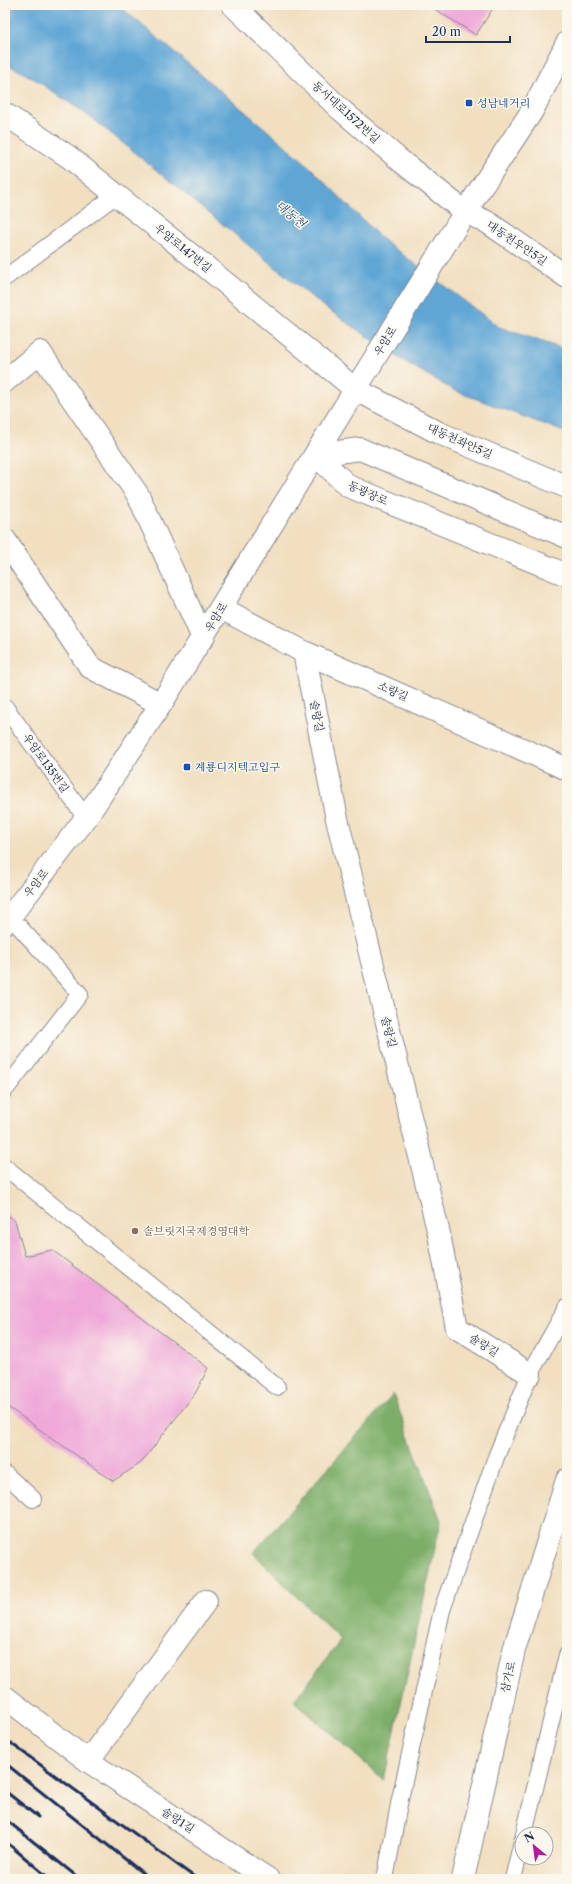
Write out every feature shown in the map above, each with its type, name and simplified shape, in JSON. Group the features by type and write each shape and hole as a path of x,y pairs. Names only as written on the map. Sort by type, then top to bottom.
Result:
{"street":[{"name":"동서대로1572번길","path":"233,5 340,109 465,212"},
{"name":"우암로","path":"6,917 86,818 161,704 465,212 532,111 567,42"},
{"name":"우암로147번길","path":"5,114 69,157 355,389"},
{"name":"대동천우안5길","path":"465,212 487,222 567,278"},
{"name":"우암로","path":"5,381 40,352 138,495 202,638"},
{"name":"대동천좌안5길","path":"355,389 439,433 567,488"},
{"path":"316,455 360,449 567,537"},
{"name":"동광장로","path":"316,455 348,486 567,574"},
{"path":"5,540 90,668 161,704"},
{"name":"소랑길","path":"221,608 304,652 567,769"},
{"name":"솔랑길","path":"304,652 337,820 439,1234 457,1328 530,1374"},
{"name":"삼가로","path":"463,1879 514,1650 567,1480"},
{"path":"88,1761 206,1601"},
{"name":"솔랑1길","path":"5,1697 88,1761 268,1879"}],"lane":[{"path":"5,278 116,195"},
{"name":"우암로135번길","path":"5,708 86,818"},
{"path":"5,1090 80,994 6,917"},
{"path":"5,1167 277,1388"},
{"path":"385,1879 400,1799 442,1610 496,1457 530,1374 567,1307"},
{"path":"5,1474 33,1499"},
{"path":"526,1826 567,1655"},
{"path":"513,1879 516,1866"}],"green space":[{"path":"393,1394 441,1521 384,1780 294,1701 341,1640 253,1553"}],"water":[{"name":"대동천","path":"5,5 117,5 129,14 306,163 383,240 499,327 567,350 567,433 453,390 399,358 323,306 92,118 33,78 5,63"}],"building":[{"path":"428,5 495,5 476,35"},
{"path":"5,1213 15,1221 25,1256 52,1250 208,1368 196,1392 141,1463 113,1481 5,1405"}],"railway":[{"path":"5,1739 197,1879"},
{"path":"5,1763 150,1879"},
{"path":"5,1791 38,1817"},
{"path":"5,1819 80,1879"},
{"path":"5,1841 50,1879"},
{"path":"5,1873 13,1879"}],"place":[{"name":"성남네거리","path":"469,103"},
{"name":"계룡디지텍고입구","path":"187,767"},
{"name":"솔브릿지국제경영대학","path":"135,1231"}]}
